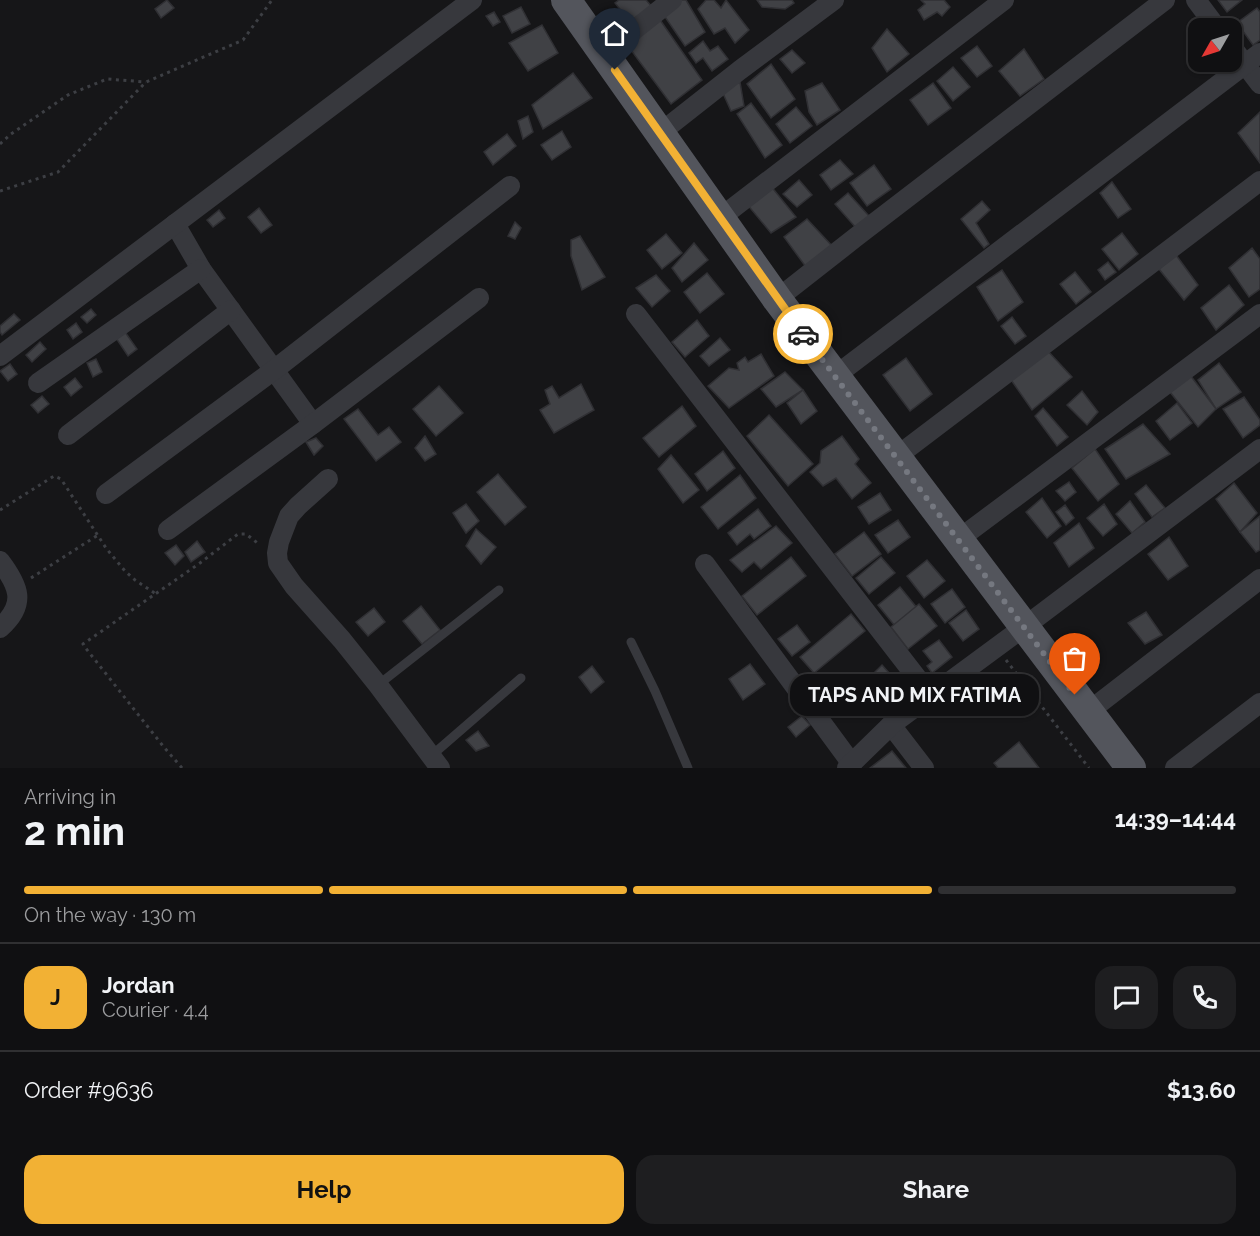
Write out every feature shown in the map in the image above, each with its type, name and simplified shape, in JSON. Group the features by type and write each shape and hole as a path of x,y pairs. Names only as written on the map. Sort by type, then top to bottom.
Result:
{"main road":[{"path":"566,0 777,299 1131,768"}],"street":[{"path":"0,356 472,0"},
{"path":"604,54 672,0"},
{"path":"660,133 834,0"},
{"path":"720,218 1004,0"},
{"path":"777,299 1165,0"},
{"path":"1196,0 1210,18"},
{"path":"834,376 1252,59 1260,84"},
{"path":"896,457 1260,181"},
{"path":"106,494 274,370 510,186"},
{"path":"176,224 201,268 313,424"},
{"path":"38,383 201,268"},
{"path":"168,530 479,298"},
{"path":"68,435 231,310"},
{"path":"636,314 931,696"},
{"path":"959,539 1260,314"},
{"path":"705,564 849,766 891,725 997,648 1260,449"},
{"path":"328,479 289,516 279,542 278,563 294,586 378,685 436,762"},
{"path":"0,561 17,588 18,601 14,612 0,628"},
{"path":"1088,712 1260,579"},
{"path":"1175,768 1260,703"},
{"path":"891,725 924,768"}],"lane":[{"path":"378,685 499,590"},
{"path":"631,642 655,691 687,768"},
{"path":"436,762 520,678"}],"path":[{"path":"0,191 58,172 147,82 243,40 272,0"},
{"path":"0,144 68,94 107,79 147,82"},
{"path":"0,510 57,476 106,548 125,571 156,594"},
{"path":"182,768 83,644 238,534 246,534 253,538 278,563"},
{"path":"17,588 98,536"},
{"path":"997,648 1089,768"}],"building":[{"path":"167,0 174,8 161,18 155,9"},
{"path":"619,0 646,0 654,9 629,21 615,3"},
{"path":"681,0 686,0 705,32 685,46 663,14"},
{"path":"706,0 714,0 721,8 726,0 749,30 735,43 725,28 714,34 698,9"},
{"path":"757,0 792,0 794,3 785,9 762,7"},
{"path":"921,0 944,0 950,7 942,16 937,12 924,20 918,10 925,4"},
{"path":"1218,0 1242,0 1227,12"},
{"path":"521,7 530,24 512,33 503,16"},
{"path":"1257,8 1260,12 1260,40 1253,45 1242,30 1242,19"},
{"path":"494,12 500,22 493,26 486,16"},
{"path":"658,17 702,80 671,104 625,42"},
{"path":"542,25 558,53 528,71 509,43"},
{"path":"887,29 909,54 887,72 872,48"},
{"path":"703,41 710,51 718,46 728,59 712,71 703,58 696,63 689,53"},
{"path":"977,46 992,66 977,77 961,58"},
{"path":"1024,49 1044,79 1020,96 999,71"},
{"path":"792,50 805,63 792,73 780,59"},
{"path":"771,64 795,99 771,118 747,84"},
{"path":"953,67 970,87 953,101 937,81"},
{"path":"573,73 592,98 543,129 532,105"},
{"path":"740,82 744,106 731,111 721,89"},
{"path":"822,83 840,110 817,125 809,112 805,91"},
{"path":"933,83 951,108 928,125 910,100"},
{"path":"751,103 782,145 765,158 737,114"},
{"path":"796,107 812,126 790,143 776,124"},
{"path":"1260,112 1260,163 1238,133"},
{"path":"528,116 533,132 523,139 518,121"},
{"path":"562,131 571,147 552,160 541,145"},
{"path":"507,134 516,146 493,165 484,152"},
{"path":"840,160 853,174 831,190 820,175"},
{"path":"874,165 891,189 867,206 850,183"},
{"path":"799,180 812,195 797,207 783,194"},
{"path":"1112,182 1131,209 1118,218 1100,193"},
{"path":"770,185 796,217 771,233 746,203"},
{"path":"848,193 869,216 857,229 835,204"},
{"path":"982,201 990,210 976,223 989,244 984,248 961,219"},
{"path":"259,208 272,225 261,233 248,217"},
{"path":"219,210 225,218 213,227 207,220"},
{"path":"807,219 833,247 806,267 784,237"},
{"path":"515,222 521,228 515,239 508,236"},
{"path":"1122,233 1138,254 1119,270 1102,249"},
{"path":"666,234 682,253 662,269 647,250"},
{"path":"580,236 605,277 582,290 571,256 571,240"},
{"path":"694,243 708,260 682,282 672,268"},
{"path":"1252,248 1260,259 1260,289 1249,297 1229,268"},
{"path":"1176,255 1198,285 1184,300 1159,269"},
{"path":"1108,262 1116,272 1105,280 1098,270"},
{"path":"1002,270 1023,302 998,321 977,287"},
{"path":"1075,272 1091,292 1076,304 1060,284"},
{"path":"707,273 724,294 700,313 684,292"},
{"path":"656,275 670,291 652,307 636,288"},
{"path":"1229,285 1244,305 1216,330 1201,308"},
{"path":"91,309 96,315 87,323 81,317"},
{"path":"14,314 20,320 2,335 0,326"},
{"path":"1012,317 1026,336 1015,344 1001,326"},
{"path":"697,320 709,336 685,357 672,342"},
{"path":"76,323 82,332 73,339 67,330"},
{"path":"125,332 137,349 128,356 116,338"},
{"path":"720,338 730,350 709,366 700,356"},
{"path":"40,342 46,349 32,362 26,355"},
{"path":"1046,349 1072,377 1032,410 1009,377"},
{"path":"761,354 774,376 729,408 708,386 729,368 739,370 737,363 745,357 748,362"},
{"path":"906,358 932,394 910,411 883,375"},
{"path":"96,359 102,372 93,377 87,363"},
{"path":"1219,363 1241,392 1216,409 1198,380"},
{"path":"10,364 17,374 8,381 0,371"},
{"path":"785,372 803,390 776,407 761,389"},
{"path":"1190,375 1216,409 1198,427 1170,392"},
{"path":"75,378 82,387 71,396 64,387"},
{"path":"581,384 594,410 554,433 540,410 550,404 545,390 552,386 559,398"},
{"path":"439,386 463,413 436,436 413,409"},
{"path":"803,390 817,411 801,424 787,403"},
{"path":"1082,391 1098,412 1087,425 1067,405"},
{"path":"42,396 49,404 38,413 31,405"},
{"path":"1244,397 1260,420 1260,425 1243,438 1223,409"},
{"path":"1177,403 1192,423 1170,440 1156,421"},
{"path":"682,406 696,426 659,457 643,438"},
{"path":"1043,408 1068,437 1057,446 1035,416"},
{"path":"358,409 378,435 389,427 401,442 376,461 344,419"},
{"path":"769,415 813,464 788,486 747,436"},
{"path":"1143,424 1170,454 1126,479 1105,449"},
{"path":"425,436 436,454 425,461 415,448"},
{"path":"842,436 859,459 855,464 871,483 852,499 836,478 823,486 810,472 820,463 821,451"},
{"path":"316,438 323,446 314,455 306,442"},
{"path":"1095,449 1119,484 1098,501 1072,468"},
{"path":"723,451 735,468 707,491 695,474"},
{"path":"671,455 699,490 683,503 658,469"},
{"path":"498,474 526,507 505,525 477,492"},
{"path":"740,475 756,498 718,529 701,507"},
{"path":"1069,482 1076,492 1065,501 1056,491"},
{"path":"1234,483 1257,513 1240,532 1216,499"},
{"path":"1146,485 1165,508 1152,517 1135,494"},
{"path":"880,493 891,510 869,524 858,507"},
{"path":"1042,498 1061,526 1047,538 1026,512"},
{"path":"1130,501 1145,522 1132,533 1116,514"},
{"path":"466,504 479,521 466,533 453,513"},
{"path":"1104,504 1117,524 1103,536 1087,518"},
{"path":"1065,505 1074,518 1066,525 1056,512"},
{"path":"758,509 771,526 754,539 750,534 737,545 728,533"},
{"path":"1260,516 1260,550 1256,552 1240,532"},
{"path":"898,520 910,537 888,553 875,535"},
{"path":"1079,523 1094,548 1069,567 1054,543"},
{"path":"776,526 792,543 761,569 754,562 742,572 730,560"},
{"path":"476,529 496,547 481,564 466,546"},
{"path":"864,532 881,554 852,576 835,554"},
{"path":"1169,537 1188,566 1168,580 1148,554"},
{"path":"197,541 205,552 191,562 185,552"},
{"path":"176,545 184,556 175,565 165,553"},
{"path":"791,557 806,576 757,615 742,596"},
{"path":"881,557 895,573 869,594 856,578"},
{"path":"927,560 945,581 924,598 907,576"},
{"path":"900,587 917,608 895,626 878,605"},
{"path":"952,589 965,607 945,623 931,604"},
{"path":"919,604 937,626 908,649 891,627"},
{"path":"421,606 440,630 422,644 403,621"},
{"path":"374,608 385,622 368,636 356,622"},
{"path":"966,610 979,629 963,641 949,623"},
{"path":"1146,612 1162,635 1145,644 1128,623"},
{"path":"851,614 865,631 814,673 800,657"},
{"path":"797,625 810,642 792,656 778,639"},
{"path":"939,640 952,657 932,673 927,666 932,662 923,651"},
{"path":"750,664 765,684 743,700 729,679"},
{"path":"882,665 904,690 880,711 866,695 881,683 873,674"},
{"path":"592,666 604,682 591,693 579,677"},
{"path":"802,716 810,725 796,737 788,727"},
{"path":"478,731 489,746 476,751 466,740"},
{"path":"1019,742 1039,768 998,768 994,763"},
{"path":"892,751 906,768 870,768"}],"way so far":[{"path":"803,334 1075,695"}],"place":[{"name":"TAPS AND MIX FATIMA","path":"1075,695"}],"route":[{"path":"615,70 803,334"}]}
